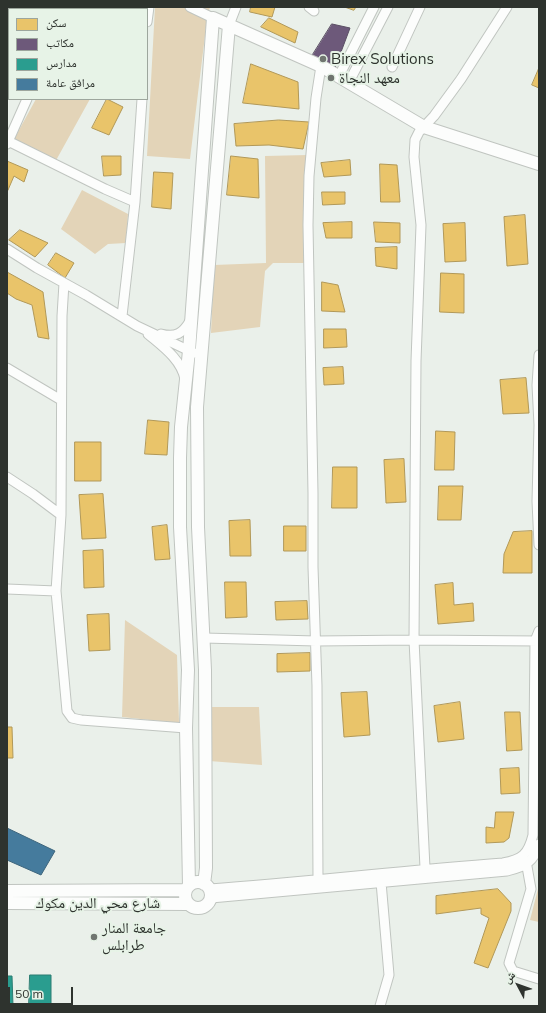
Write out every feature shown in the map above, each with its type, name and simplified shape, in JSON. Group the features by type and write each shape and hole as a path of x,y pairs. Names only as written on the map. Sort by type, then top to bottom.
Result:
{"street":[{"path":"190,7 321,66 424,127 539,164"},
{"path":"213,18 189,350 181,427 179,493 188,670 186,728 188,888 185,898 188,904 195,908 200,908 208,904 206,868 205,670 199,561 196,457 197,407 229,25 236,7"},
{"path":"344,79 374,7"},
{"path":"344,79 388,7"},
{"path":"392,66 420,7"},
{"path":"425,868 414,640 416,361 421,225 414,157 415,140 419,132 461,79 507,7"},
{"path":"318,880 318,694 313,567 308,225 309,169 316,98 321,66"},
{"path":"27,100 8,143 105,190 135,202"},
{"path":"122,316 135,202 142,100"},
{"path":"7,249 137,326 175,358 185,377 185,384"},
{"path":"64,283 62,316 60,515 56,591 67,711 72,718 81,720 186,728"},
{"path":"137,326 156,333 176,336 186,328 190,321"},
{"path":"137,326 202,356"},
{"path":"539,355 537,384 539,461 537,501 539,545"},
{"path":"7,368 61,400"},
{"path":"7,477 33,494 60,515"},
{"path":"7,589 56,591"},
{"path":"539,630 537,641 533,836 526,854 526,865 531,889 509,963 513,971 539,980"},
{"path":"204,638 316,642 414,640 537,641"},
{"path":"188,670 205,670"},
{"path":"208,890 318,880 370,879 382,882 507,871 526,865 534,856 539,844"},
{"path":"188,888 196,882 208,890 370,879 425,868 503,862 513,860 526,854"},
{"path":"380,1006 389,975 382,882"},
{"name":"شارع محي الدين مكوك","path":"12,897 188,888"},
{"name":"شارع محي الدين مكوك","path":"12,897 188,904"}],"shaded area":[{"path":"155,7 210,7 207,19 190,159 147,156"},
{"path":"35,100 89,100 54,164 13,141"},
{"path":"308,155 309,263 273,263 265,271 260,327 211,333 214,265 266,263 265,156"},
{"path":"82,190 128,214 126,243 108,244 95,254 61,229"},
{"path":"125,620 177,655 179,723 122,717"},
{"path":"208,707 259,707 262,765 209,761"},
{"path":"539,885 539,922 530,920"}],"building: سكن":[{"path":"251,7 275,7 272,17 250,12"},
{"path":"345,7 356,7 354,10"},
{"path":"269,18 298,32 295,43 261,27"},
{"path":"251,64 298,82 299,109 243,103"},
{"path":"539,68 539,88 532,85"},
{"path":"106,100 123,107 109,135 92,128"},
{"path":"279,120 309,122 303,149 269,145 236,146 234,124"},
{"path":"102,156 121,156 121,175 104,176"},
{"path":"231,156 258,159 259,198 227,195"},
{"path":"350,160 351,175 324,177 321,163"},
{"path":"7,161 28,170 24,182 14,176 8,190"},
{"path":"380,164 397,165 400,202 381,202"},
{"path":"154,172 173,173 171,209 152,207"},
{"path":"322,192 345,192 345,204 323,205"},
{"path":"525,215 528,264 507,266 504,217"},
{"path":"352,222 352,238 326,238 323,223"},
{"path":"374,222 400,223 400,243 376,242"},
{"path":"465,223 466,261 445,262 443,224"},
{"path":"20,230 48,243 35,257 9,240"},
{"path":"397,247 397,269 376,266 375,248"},
{"path":"56,253 74,263 65,278 48,265"},
{"path":"7,272 43,292 49,339 38,337 32,305 16,299 7,293"},
{"path":"441,273 464,274 464,313 440,312"},
{"path":"322,282 338,285 345,312 322,311"},
{"path":"324,329 346,329 347,347 324,348"},
{"path":"343,367 344,384 324,385 323,368"},
{"path":"526,378 529,413 503,414 500,380"},
{"path":"148,420 169,422 167,455 145,454"},
{"path":"436,431 455,432 454,470 435,470"},
{"path":"75,442 101,442 101,481 75,481"},
{"path":"404,459 406,502 386,503 384,460"},
{"path":"333,467 357,467 357,508 332,508"},
{"path":"439,486 463,486 461,520 438,520"},
{"path":"103,494 106,538 82,539 79,495"},
{"path":"250,520 251,556 230,556 229,521"},
{"path":"167,525 170,559 155,560 152,527"},
{"path":"284,526 306,526 306,551 284,551"},
{"path":"532,531 532,573 503,573 504,554 513,532"},
{"path":"103,550 104,587 84,588 83,551"},
{"path":"225,582 246,582 247,617 226,618"},
{"path":"453,583 454,605 473,603 474,621 438,624 435,585"},
{"path":"307,601 308,619 276,620 275,602"},
{"path":"109,614 110,650 89,651 87,615"},
{"path":"310,653 310,671 277,672 277,654"},
{"path":"367,692 370,735 344,737 341,693"},
{"path":"460,702 464,739 438,742 434,706"},
{"path":"505,712 520,712 522,750 507,751"},
{"path":"7,727 12,727 13,758 7,758"},
{"path":"519,768 520,793 501,794 500,769"},
{"path":"496,812 514,812 509,838 504,842 486,843 486,827 494,828"},
{"path":"498,889 511,903 511,911 488,968 474,963 489,918 481,914 481,908 436,914 436,896"}],"building: مكاتب":[{"path":"332,24 350,28 335,68 312,56"}],"building: مدارس":[{"path":"30,975 51,975 51,1006 29,1006"},
{"path":"7,976 12,976 13,1006 7,1006"}],"building: مرافق عامة":[{"path":"112,7 114,8 90,8"},
{"path":"7,828 55,851 41,875 7,860"}],"place":[{"name":"Birex Solutions","path":"323,59"},
{"name":"معهد النجاة","path":"331,78"},
{"name":"جامعة المنار طرابلس","path":"94,937"}]}
